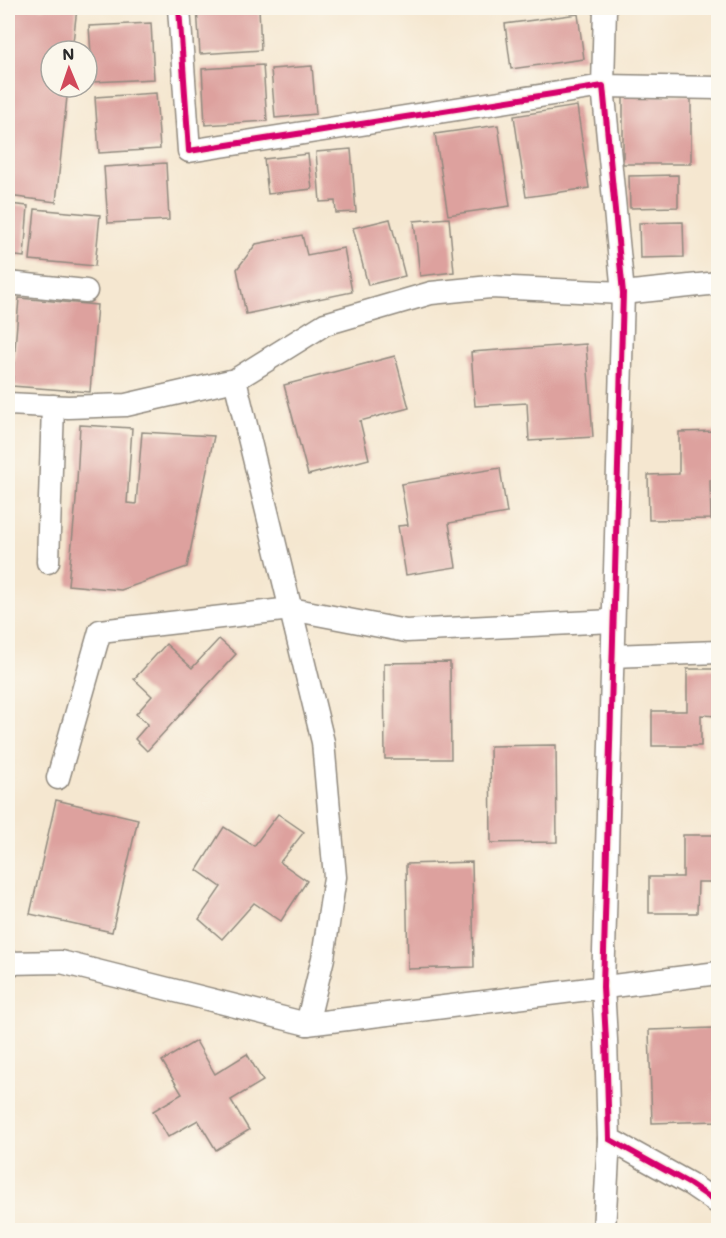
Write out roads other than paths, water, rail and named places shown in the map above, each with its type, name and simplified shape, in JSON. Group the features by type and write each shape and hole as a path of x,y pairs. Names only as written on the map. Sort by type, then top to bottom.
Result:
{"street":[{"path":"179,8 189,151 603,86 718,88"},
{"path":"604,1230 609,1139 603,987 623,294 603,86 605,8"},
{"path":"8,283 86,291"},
{"path":"8,404 68,407 126,405 235,380 325,324 431,293 490,286 623,294 718,283"},
{"path":"235,380 323,742 335,877 323,958 307,1024"},
{"path":"48,562 53,406"},
{"path":"58,778 100,632 291,609 406,631 613,621"},
{"path":"612,656 718,652"},
{"path":"8,963 61,962 307,1024 718,973"},
{"path":"609,1139 690,1184 718,1203"}]}
